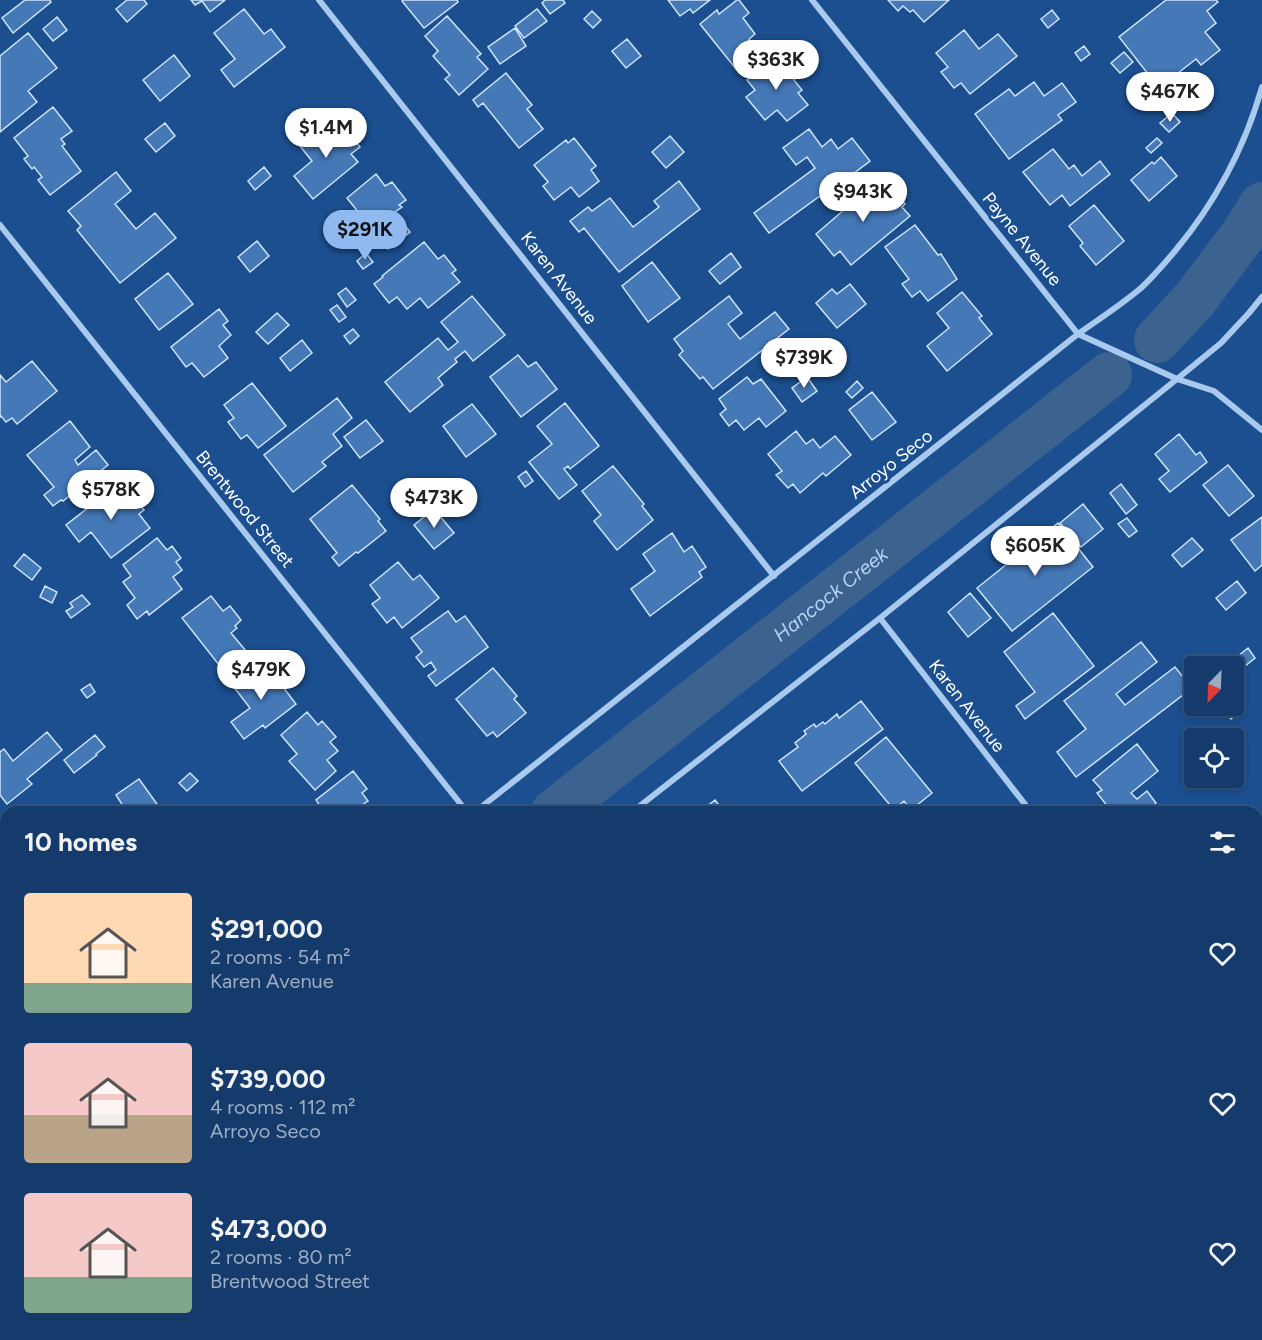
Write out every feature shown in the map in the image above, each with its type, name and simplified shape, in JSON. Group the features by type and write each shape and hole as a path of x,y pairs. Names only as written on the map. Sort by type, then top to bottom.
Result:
{"street":[{"name":"Karen Avenue","path":"319,0 774,576"},
{"name":"Payne Avenue","path":"812,0 1078,334 1178,379 1214,391 1262,430"},
{"name":"Arroyo Seco","path":"483,806 1078,334 1141,288 1164,264 1204,213 1233,163 1262,87"},
{"name":"Brentwood Street","path":"0,225 462,806"},
{"path":"640,806 880,618 1178,379 1221,343 1262,297"},
{"name":"Karen Avenue","path":"880,618 1026,806"}],"building":[{"path":"25,0 50,0 51,2 13,33 2,18"},
{"path":"127,0 144,0 147,4 127,22 116,9"},
{"path":"191,0 225,0 210,12 202,1 195,5"},
{"path":"403,0 457,0 458,2 424,28"},
{"path":"545,0 563,0 565,3 550,14 542,3"},
{"path":"668,0 710,0 693,13 690,9 680,16"},
{"path":"737,0 749,13 743,18 755,34 749,39 759,51 736,69 700,24 717,10 719,14"},
{"path":"888,0 949,0 924,22 913,10 910,12 903,6 898,11"},
{"path":"1166,0 1216,0 1218,2 1207,11 1216,23 1205,32 1220,50 1201,65 1196,59 1159,88 1119,37"},
{"path":"244,9 264,34 271,29 285,47 234,87 221,70 235,59 214,33"},
{"path":"537,9 547,21 524,38 515,26"},
{"path":"1052,10 1059,19 1048,28 1041,19"},
{"path":"592,11 601,20 593,28 584,19"},
{"path":"447,16 481,54 477,57 488,69 459,95 445,79 450,75 433,56 438,51 425,36"},
{"path":"57,17 67,30 53,41 43,29"},
{"path":"515,28 526,46 500,64 488,47"},
{"path":"964,30 979,49 998,34 1017,56 970,94 961,83 954,88 941,72 948,67 936,53"},
{"path":"28,33 57,68 28,91 37,102 0,132 0,56"},
{"path":"627,39 641,56 626,68 612,51"},
{"path":"1084,46 1090,54 1081,61 1075,53"},
{"path":"1124,52 1133,62 1120,73 1111,63"},
{"path":"174,55 190,76 160,101 143,80"},
{"path":"776,56 787,70 791,68 798,76 794,80 802,90 798,93 808,105 787,121 777,110 765,120 746,97 755,90 747,80"},
{"path":"506,73 532,105 527,109 543,129 519,148 483,103 478,107 473,100"},
{"path":"1034,82 1044,96 1062,83 1076,102 1058,115 1062,120 1009,159 975,114 1009,89 1015,96"},
{"path":"53,107 72,131 61,139 65,144 62,146 81,171 50,195 38,180 42,177 24,159 28,156 14,138"},
{"path":"1172,113 1180,122 1169,132 1160,123"},
{"path":"331,120 347,139 351,135 360,147 351,154 358,162 313,199 294,176 312,161 300,146"},
{"path":"165,123 175,136 156,152 145,139"},
{"path":"809,129 822,147 831,139 838,149 852,138 870,161 769,233 754,213 815,168 807,157 796,165 783,148"},
{"path":"670,136 684,152 666,168 652,152"},
{"path":"574,138 596,166 591,170 599,181 579,197 571,187 554,200 543,186 548,182 534,165 566,140 568,143"},
{"path":"1157,138 1162,143 1151,153 1146,148"},
{"path":"1053,149 1069,169 1074,165 1082,176 1100,161 1110,174 1070,206 1062,195 1050,205 1023,172"},
{"path":"1161,157 1177,176 1149,201 1131,180"},
{"path":"264,167 271,176 255,190 248,181"},
{"path":"116,172 131,191 115,204 136,229 155,213 176,238 120,283 77,230 81,226 68,211"},
{"path":"376,174 385,186 392,182 406,200 395,212 410,232 388,249 347,198"},
{"path":"679,181 700,209 619,272 584,228 579,232 570,221 588,207 592,211 610,198 633,227 659,207 654,201"},
{"path":"871,181 885,197 893,190 905,204 902,207 910,216 851,265 840,251 834,256 816,234 845,209 842,206"},
{"path":"1094,205 1124,241 1096,265 1080,246 1083,243 1069,226"},
{"path":"915,225 938,255 941,254 957,279 928,301 920,291 912,297 902,284 909,279 885,247"},
{"path":"257,241 269,256 250,272 238,257"},
{"path":"424,242 438,259 444,255 456,270 452,273 460,282 428,308 420,298 407,309 397,297 389,303 374,284"},
{"path":"366,253 373,262 363,269 357,261"},
{"path":"731,253 741,267 720,284 709,271"},
{"path":"652,262 680,298 648,322 622,286"},
{"path":"168,273 193,304 159,330 135,299"},
{"path":"850,284 866,304 837,328 816,303 832,289 837,294"},
{"path":"346,288 356,300 347,307 338,294"},
{"path":"962,292 982,316 979,318 992,334 947,371 927,346 949,328 937,313"},
{"path":"472,296 505,335 473,361 465,351 455,359 457,362 438,378 443,385 410,412 385,382 438,338 448,350 458,342 441,322"},
{"path":"729,296 742,313 728,324 740,339 775,312 789,329 713,389 703,377 700,379 679,355 683,351 674,339"},
{"path":"337,305 346,317 339,322 330,310"},
{"path":"219,309 228,321 223,325 231,335 219,346 228,358 204,377 192,363 186,367 171,347"},
{"path":"277,313 289,325 268,344 256,332"},
{"path":"353,329 359,336 350,344 344,336"},
{"path":"302,340 312,353 290,371 280,358"},
{"path":"518,355 528,367 536,362 557,389 521,417 490,377"},
{"path":"32,361 57,391 17,424 12,418 6,422 0,417 0,375 6,382"},
{"path":"747,377 753,384 761,379 786,411 766,427 759,418 744,430 736,420 729,426 720,414 726,409 719,399"},
{"path":"807,377 817,391 802,402 792,388"},
{"path":"857,381 863,388 852,398 846,392"},
{"path":"252,383 286,426 258,448 247,435 241,439 228,422 234,418 224,405"},
{"path":"872,392 896,422 872,440 849,410"},
{"path":"337,398 352,418 333,434 342,446 322,462 326,466 293,492 264,455"},
{"path":"565,403 599,446 570,469 568,466 564,469 577,485 559,499 529,462 552,444 537,426"},
{"path":"472,404 496,434 466,457 443,426"},
{"path":"366,420 383,441 360,458 344,437"},
{"path":"70,421 90,447 75,460 78,465 96,450 108,465 63,501 53,506 44,495 54,487 27,455"},
{"path":"796,431 806,444 813,439 820,448 835,436 851,455 826,476 823,473 800,493 793,484 788,488 776,475 782,471 768,454"},
{"path":"1179,434 1196,455 1200,452 1207,462 1170,492 1159,479 1169,471 1155,454"},
{"path":"1228,465 1254,496 1229,516 1203,485"},
{"path":"613,466 644,504 642,506 653,520 617,550 594,521 601,515 582,491"},
{"path":"526,471 533,481 525,487 518,477"},
{"path":"120,483 144,510 139,514 150,528 111,558 91,532 79,542 66,525"},
{"path":"1121,484 1137,505 1126,514 1110,493"},
{"path":"352,485 380,519 378,521 386,531 339,566 332,557 337,553 310,519"},
{"path":"1083,504 1103,529 1081,547 1060,523"},
{"path":"434,509 454,533 434,549 414,525"},
{"path":"1262,517 1262,565 1255,571 1231,540"},
{"path":"1127,518 1137,531 1129,537 1118,524"},
{"path":"1058,523 1093,567 1012,631 977,588"},
{"path":"672,533 684,552 692,546 706,567 699,572 702,577 650,616 631,589 655,571 643,554"},
{"path":"157,538 167,550 172,546 181,558 176,562 182,570 173,577 182,589 149,615 147,611 137,619 127,605 135,598 123,582 131,576 123,565"},
{"path":"1192,538 1203,550 1182,567 1172,555"},
{"path":"24,554 41,568 32,580 14,566"},
{"path":"398,562 413,580 420,575 439,598 402,628 394,617 387,623 372,604 380,598 370,585"},
{"path":"1237,581 1246,593 1226,610 1216,598"},
{"path":"45,586 57,592 52,603 40,597"},
{"path":"970,593 991,618 968,637 948,612"},
{"path":"82,595 90,604 71,618 66,611 73,607 70,603"},
{"path":"211,596 223,611 230,606 241,620 231,633 246,651 223,670 182,618"},
{"path":"448,611 456,622 465,616 488,647 436,686 428,676 436,670 431,662 424,667 416,657 422,652 411,638"},
{"path":"1053,613 1094,666 1025,719 1016,706 1035,692 1004,652"},
{"path":"1141,642 1157,662 1116,694 1125,705 1175,667 1184,678 1184,694 1076,777 1057,752 1086,729 1064,701"},
{"path":"1248,648 1255,658 1244,667 1244,656 1238,656"},
{"path":"264,662 296,704 265,728 263,725 244,739 231,722 250,708 233,686"},
{"path":"493,668 517,696 514,699 526,713 497,737 493,732 487,736 456,699"},
{"path":"90,684 95,692 87,698 81,690"},
{"path":"861,701 883,729 802,791 779,761 798,747 795,743 806,734 804,731 814,724 816,727 823,722 825,724 837,714 839,718"},
{"path":"307,712 318,725 322,721 336,737 330,742 338,751 327,760 336,771 315,790 289,761 297,754 281,735"},
{"path":"47,732 62,750 27,779 32,784 7,804 0,795 0,752 4,749 13,761"},
{"path":"95,735 105,747 74,773 64,760"},
{"path":"886,737 932,793 916,806 908,806 904,801 898,806 891,806 855,763"},
{"path":"1137,744 1158,771 1131,793 1137,799 1147,791 1156,803 1153,806 1107,806 1097,793 1102,790 1093,780"},
{"path":"353,771 367,789 362,793 368,801 363,806 320,806 316,800"},
{"path":"190,773 198,781 187,791 179,783"},
{"path":"139,779 157,804 154,806 123,806 116,795"},
{"path":"715,800 720,806 707,806"}],"waterway":[{"name":"Hancock Creek","path":"1157,340 1195,299 1243,235 1262,205"},
{"name":"Hancock Creek","path":"562,806 1109,375"}]}
